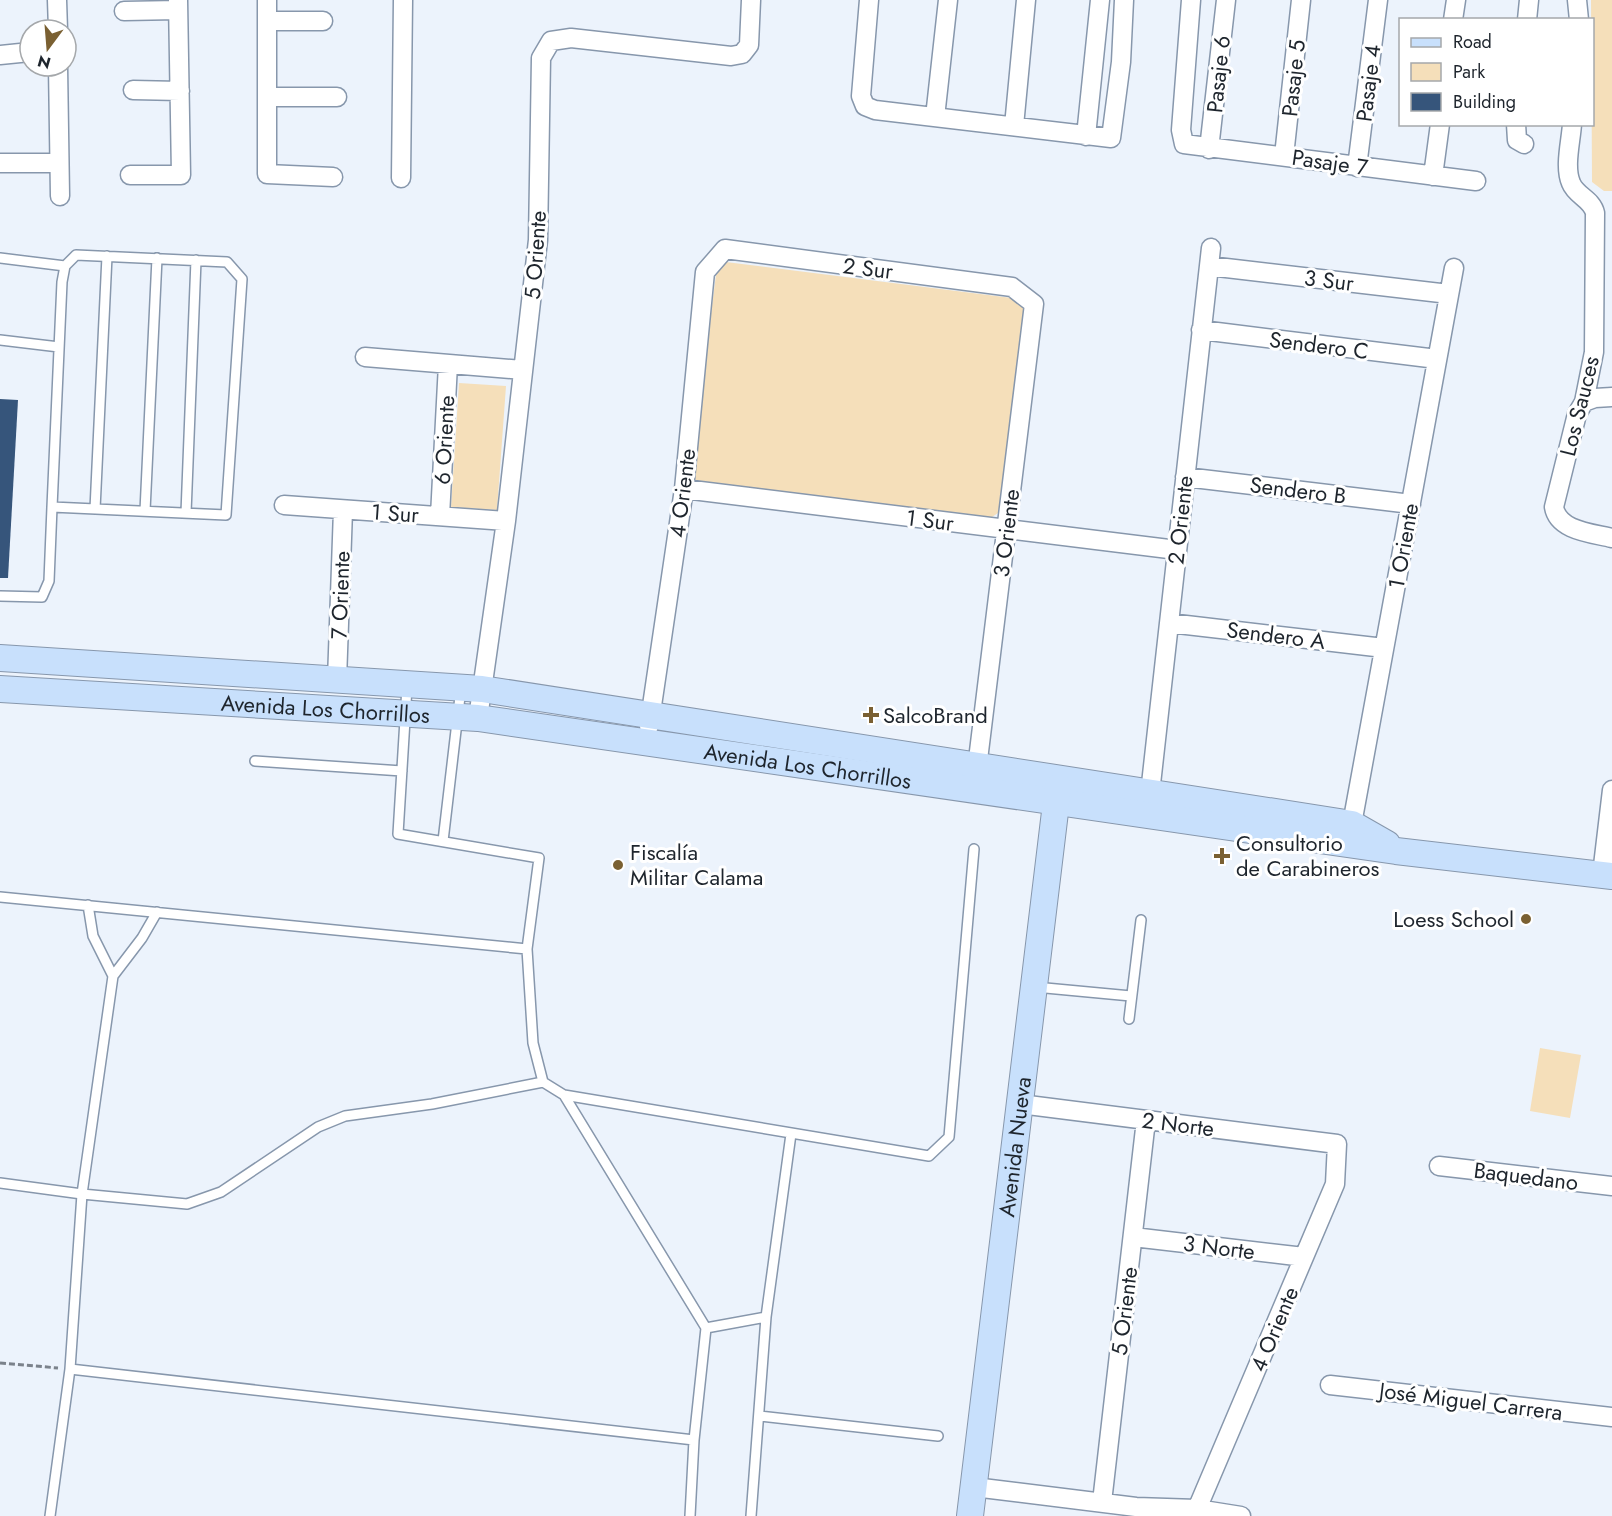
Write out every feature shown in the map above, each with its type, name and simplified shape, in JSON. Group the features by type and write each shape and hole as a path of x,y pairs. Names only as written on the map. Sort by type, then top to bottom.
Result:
{"street":[{"path":"57,0 58,18"},
{"path":"267,0 267,174 333,177"},
{"path":"401,178 403,0"},
{"name":"5 Oriente","path":"467,717 506,521 524,370 538,240 541,58 545,47 551,41 571,38 731,56 742,54 749,45 751,0"},
{"path":"858,0 865,31"},
{"path":"869,0 861,96 865,106 875,110 1111,138 1121,62 1124,0"},
{"path":"935,117 948,0"},
{"path":"1014,126 1026,0"},
{"path":"1086,136 1100,0"},
{"name":"Pasaje 6","path":"1184,144 1180,130 1191,0"},
{"name":"Pasaje 6","path":"1209,148 1226,0"},
{"name":"Pasaje 5","path":"1284,156 1301,0"},
{"name":"Pasaje 4","path":"1358,167 1378,0"},
{"path":"1454,18 1456,0"},
{"path":"1527,18 1529,0"},
{"path":"1577,0 1579,18"},
{"path":"124,11 178,5 180,175 130,175"},
{"path":"268,21 323,21"},
{"path":"0,55 18,53"},
{"path":"58,78 60,196"},
{"path":"133,90 180,91"},
{"path":"268,97 337,97"},
{"path":"1433,176 1440,126"},
{"path":"1516,126 1517,140 1524,144"},
{"name":"Los Sauces","path":"1572,126 1569,171 1571,184 1593,206 1595,213 1594,352 1584,402 1577,414 1554,502 1557,516 1568,526 1612,538"},
{"name":"Pasaje 7","path":"1184,144 1476,180"},
{"path":"0,163 59,163"},
{"name":"2 Sur","path":"725,249 1012,287"},
{"name":"4 Oriente","path":"647,742 684,489 705,272 725,249"},
{"name":"3 Sur","path":"1210,257 1449,294"},
{"name":"2 Oriente","path":"1149,793 1210,257"},
{"name":"1 Oriente","path":"1352,824 1454,268"},
{"name":"3 Oriente","path":"975,778 1034,304 1012,287"},
{"name":"Sendero C","path":"1202,330 1437,359"},
{"path":"365,357 524,370"},
{"name":"6 Oriente","path":"440,516 448,364"},
{"path":"1584,402 1595,398 1612,397"},
{"name":"Sendero B","path":"1185,477 1411,504"},
{"name":"1 Sur","path":"684,489 1177,549"},
{"name":"1 Sur","path":"284,505 506,521"},
{"name":"7 Oriente","path":"337,680 344,510"},
{"name":"Sendero A","path":"1169,623 1384,648"},
{"name":"Avenida Los Chorrillos","path":"0,658 471,689 651,716 833,757"},
{"name":"Avenida Los Chorrillos","path":"0,688 467,717 647,742 833,757 1058,790 1396,851 1607,875"},
{"name":"Avenida Los Chorrillos","path":"1058,790 1149,793 1352,824"},
{"name":"Avenida Nueva","path":"970,1516 1058,790"},
{"path":"1607,875 1612,790"},
{"path":"1352,824 1396,851"},
{"name":"2 Norte","path":"1020,1104 1337,1144"},
{"name":"5 Oriente","path":"1102,1502 1146,1119"},
{"name":"4 Oriente","path":"1197,1509 1335,1184 1337,1144"},
{"name":"Baquedano","path":"1439,1166 1612,1186"},
{"name":"3 Norte","path":"1133,1237 1305,1257"},
{"name":"José Miguel Carrera","path":"1330,1385 1612,1418"},
{"path":"974,1487 1102,1502 1135,1512 1197,1509 1241,1516"}],"lane":[{"path":"0,596 42,597 49,581 52,507 59,347 65,266 76,255 226,262 242,279 226,515 52,507"},
{"path":"95,509 107,256"},
{"path":"0,258 65,266"},
{"path":"145,512 157,258"},
{"path":"186,513 196,260"},
{"path":"0,340 59,347"},
{"path":"407,685 398,834 539,858 527,949 533,1043 543,1082"},
{"path":"443,841 467,717"},
{"path":"255,761 402,771"},
{"path":"0,1183 187,1204 221,1192 318,1127 345,1116 432,1104 543,1082 564,1095 929,1156 949,1137 974,849"},
{"path":"0,897 527,949"},
{"path":"88,905 93,936 113,976"},
{"path":"50,1516 70,1369 82,1194 113,976 142,938 157,912"},
{"path":"1129,1019 1141,920"},
{"path":"1034,987 1131,996"},
{"path":"564,1095 706,1328 694,1440 690,1516"},
{"path":"752,1516 766,1317 790,1134"},
{"path":"706,1328 766,1317"},
{"path":"70,1369 694,1440"},
{"path":"759,1416 938,1436"}],"path":[{"path":"0,1363 70,1369"}],"green space":[{"path":"1591,0 1612,0 1612,191 1604,191 1592,182 1594,18 1591,18"},
{"path":"726,262 1012,298 1025,306 1001,511 989,519 697,482 690,472 716,275"},
{"path":"459,383 506,386 497,510 451,507"},
{"path":"1540,1048 1581,1055 1570,1118 1530,1111"}],"building":[{"path":"0,399 18,400 8,578 0,578"}],"place":[{"name":"SalcoBrand","path":"871,715"},
{"name":"Consultorio de Carabineros","path":"1222,856"},
{"name":"Fiscalía Militar Calama","path":"618,865"},
{"name":"Loess School","path":"1526,919"}]}
